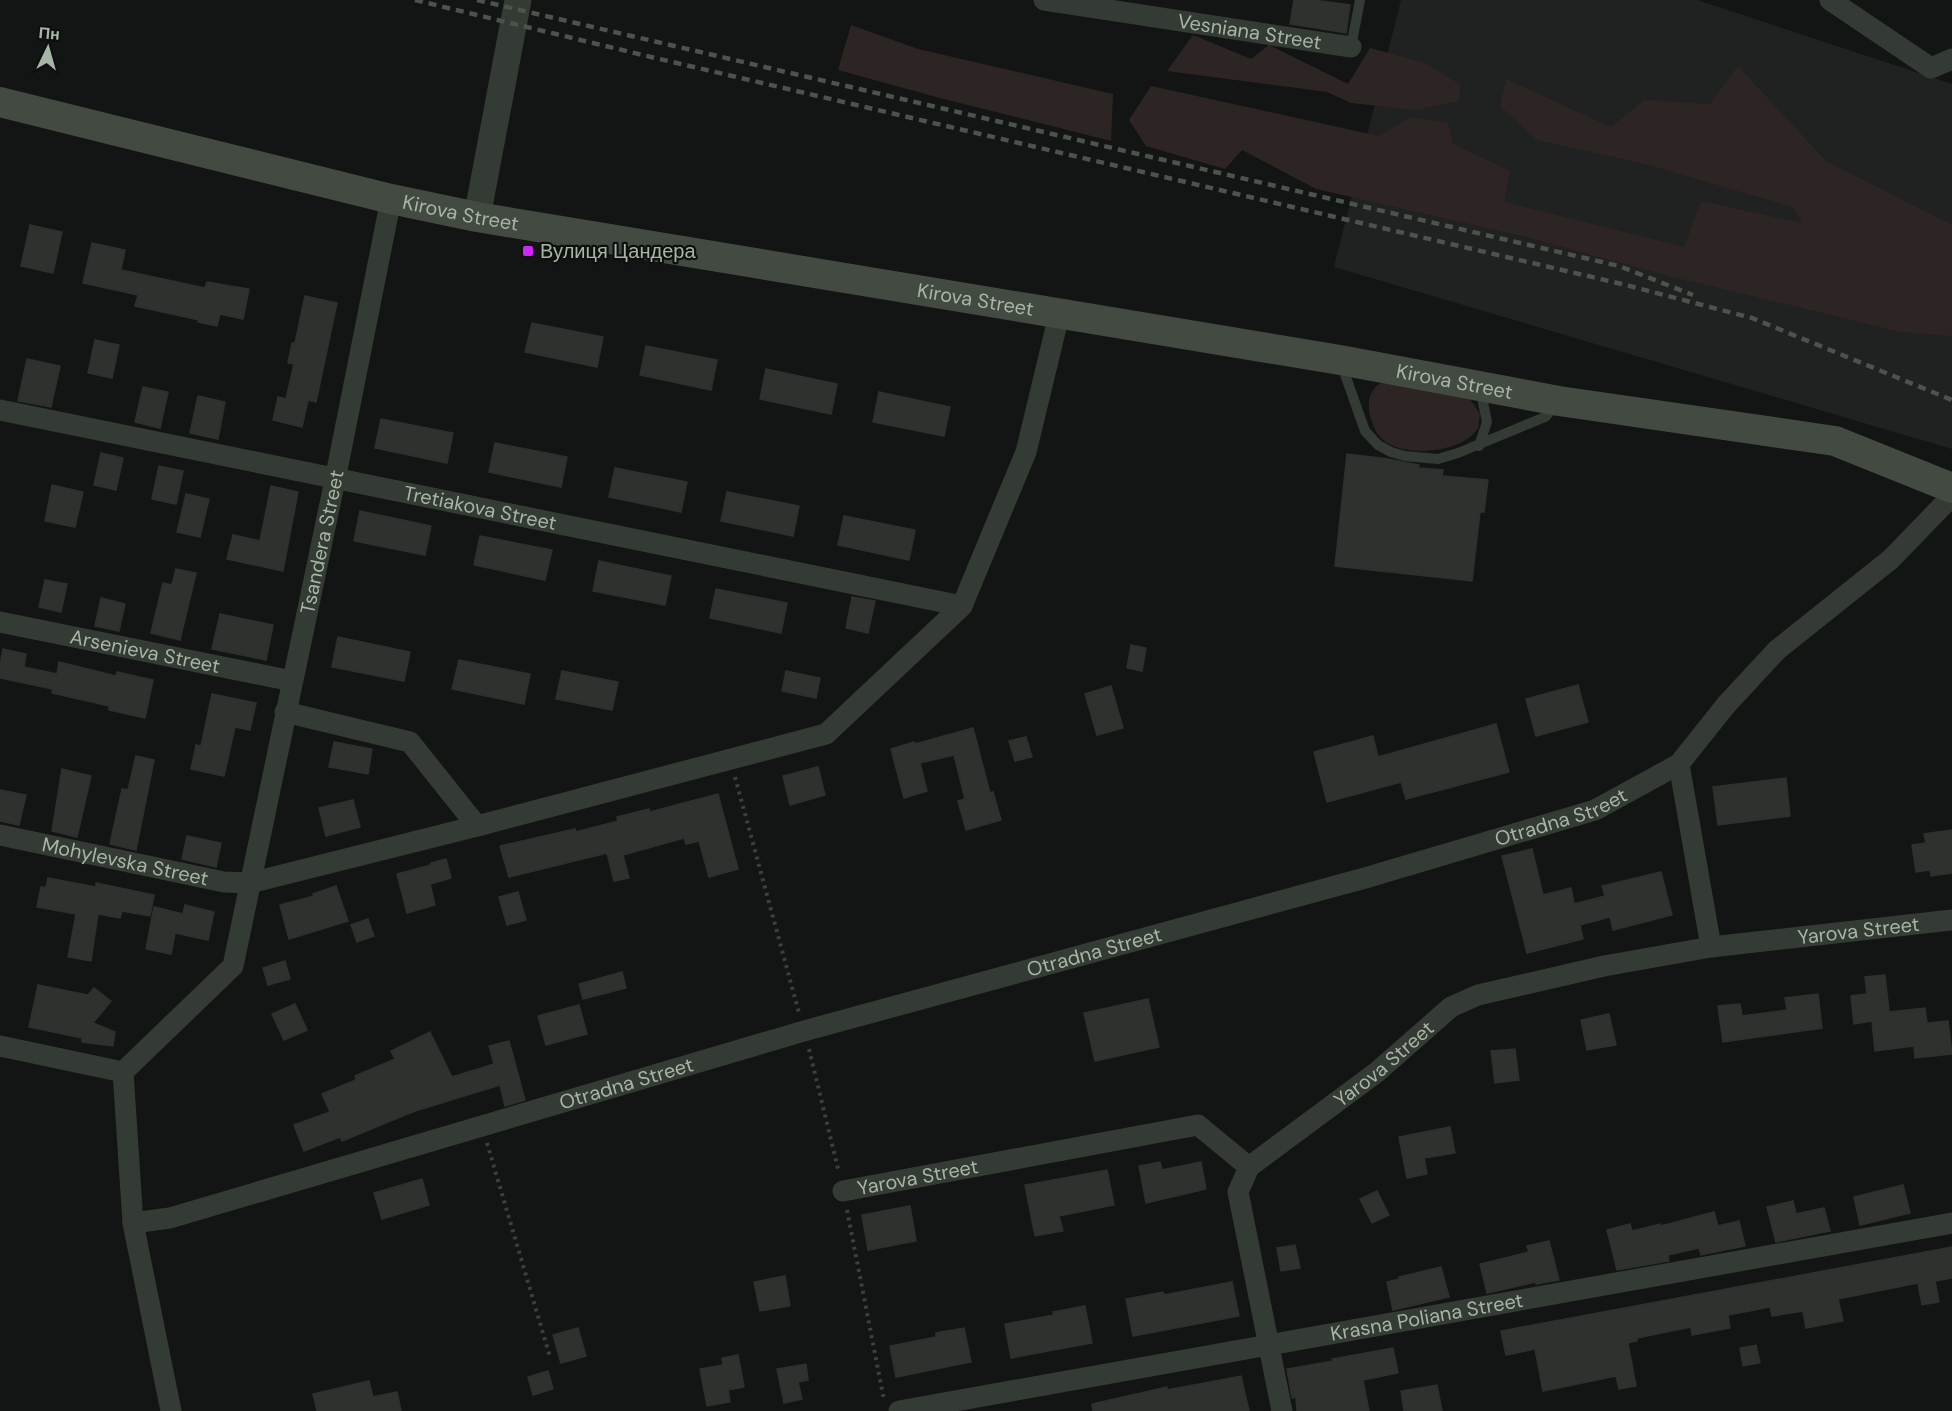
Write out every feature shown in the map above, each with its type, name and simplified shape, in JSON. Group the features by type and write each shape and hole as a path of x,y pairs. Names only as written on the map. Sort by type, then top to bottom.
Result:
{"main road":[{"name":"Kirova Street","path":"0,102 391,199 477,217 1340,360 1559,401 1835,441 1952,488"}],"street":[{"path":"477,217 518,0"},
{"name":"Vesniana Street","path":"1044,0 1351,47"},
{"path":"1830,0 1931,68 1952,59"},
{"name":"Tsandera Street","path":"123,1072 232,966 335,480 391,199"},
{"path":"250,883 825,734 962,606 1026,452 1059,315"},
{"name":"Tretiakova Street","path":"0,410 962,606"},
{"name":"Otradna Street","path":"133,1223 170,1218 804,1031 1365,878 1595,810 1679,764 1726,705 1777,650 1891,559 1952,496"},
{"name":"Arsenieva Street","path":"0,622 292,681"},
{"path":"285,712 410,742 477,826"},
{"path":"1679,764 1711,947"},
{"name":"Mohylevska Street","path":"0,835 224,882 250,883"},
{"name":"Yarova Street","path":"843,1191 1198,1125 1249,1167 1377,1072 1450,1007 1478,995 1604,966 1711,947 1952,920"},
{"path":"0,1046 123,1072 133,1223 171,1411"},
{"path":"1249,1167 1238,1192 1282,1411"},
{"name":"Krasna Poliana Street","path":"899,1411 1952,1223"}],"lane":[{"path":"1351,47 1360,0"},
{"path":"1340,360 1365,430 1378,445 1391,452 1438,459 1479,446 1545,417 1559,401"},
{"path":"1479,446 1487,422 1480,386"}],"path":[{"path":"730,759 804,1031 843,1191 886,1411"},
{"path":"482,1125 550,1357"}],"shaded area":[{"path":"1401,0 1697,0 1952,84 1952,449 1334,267"},
{"path":"851,25 918,49 1113,94 1111,141 838,70"},
{"path":"1193,35 1251,59 1269,45 1348,84 1370,48 1425,63 1461,85 1458,101 1416,110 1351,103 1327,92 1167,71"},
{"path":"1738,66 1826,161 1952,225 1952,336 1901,332 1673,277 1523,236 1316,189 1242,150 1225,169 1146,146 1129,120 1151,86 1379,136 1410,117 1448,123 1453,144 1510,171 1504,202 1684,247 1701,201 1802,223 1793,207 1645,164 1537,140 1500,106 1506,79 1611,127 1644,100 1710,104"},
{"path":"1385,381 1468,396 1480,414 1478,428 1470,437 1445,448 1415,451 1389,444 1376,431 1369,411 1372,391"}],"building":[{"path":"1294,0 1350,5 1346,33 1290,24"},
{"path":"30,225 62,232 53,273 21,266"},
{"path":"92,243 125,250 121,270 205,288 207,282 249,289 243,319 220,314 217,326 198,322 199,320 135,306 138,295 83,283"},
{"path":"305,296 337,303 316,402 308,400 302,427 273,420 278,397 286,399 294,364 288,363 292,343 295,343"},
{"path":"532,323 603,337 597,367 525,352"},
{"path":"95,340 119,345 112,378 88,373"},
{"path":"646,346 717,360 711,390 640,375"},
{"path":"27,359 60,366 51,407 18,401"},
{"path":"766,369 837,384 831,414 760,399"},
{"path":"143,387 168,392 160,428 135,422"},
{"path":"879,392 950,407 944,436 873,422"},
{"path":"198,396 225,402 218,439 190,433"},
{"path":"381,419 453,433 447,463 375,448"},
{"path":"495,443 567,457 561,487 489,472"},
{"path":"101,453 123,458 116,490 94,485"},
{"path":"1347,454 1419,465 1418,468 1443,470 1442,476 1488,480 1484,512 1480,512 1472,581 1335,566"},
{"path":"159,466 183,471 176,504 152,499"},
{"path":"615,468 687,482 681,512 609,497"},
{"path":"52,485 83,492 75,527 45,521"},
{"path":"271,486 298,492 283,571 227,559 233,535 260,541"},
{"path":"727,492 799,506 793,536 721,521"},
{"path":"186,494 209,499 200,537 177,532"},
{"path":"360,511 431,526 425,555 354,541"},
{"path":"844,516 915,530 909,560 838,545"},
{"path":"480,536 552,550 545,580 474,565"},
{"path":"599,561 671,576 665,605 593,591"},
{"path":"176,569 196,573 180,640 151,633 163,583 172,585"},
{"path":"45,580 67,584 61,612 39,607"},
{"path":"716,589 787,603 781,633 710,618"},
{"path":"852,597 875,601 868,633 846,628"},
{"path":"101,598 125,604 119,631 95,626"},
{"path":"220,614 273,625 266,660 212,649"},
{"path":"338,637 410,652 404,681 332,667"},
{"path":"1131,645 1146,648 1142,671 1127,668"},
{"path":"3,649 26,654 24,667 57,674 59,662 116,676 117,672 153,680 145,718 109,710 109,706 52,693 53,689 0,678"},
{"path":"459,660 530,674 524,704 452,689"},
{"path":"562,671 618,682 612,710 556,699"},
{"path":"786,671 820,678 816,698 782,691"},
{"path":"1578,685 1588,722 1536,736 1526,699"},
{"path":"1111,686 1123,728 1097,735 1085,694"},
{"path":"212,694 256,703 250,730 235,727 224,776 191,769 196,745 201,746"},
{"path":"1496,724 1509,772 1406,799 1401,782 1327,802 1314,752 1373,736 1378,757"},
{"path":"973,728 990,793 993,792 1001,820 966,830 958,801 965,799 954,755 920,763 927,791 904,798 891,749"},
{"path":"1026,737 1032,757 1015,761 1009,741"},
{"path":"334,742 372,749 368,774 329,767"},
{"path":"136,756 154,760 136,850 110,844 122,789 128,790"},
{"path":"818,767 825,795 790,805 783,776"},
{"path":"62,769 91,776 77,837 52,831"},
{"path":"1786,778 1790,816 1718,825 1713,787"},
{"path":"0,790 26,795 19,825 0,821"},
{"path":"718,794 738,869 709,877 699,841 686,844 684,838 623,855 629,878 614,881 607,853 509,877 500,846 575,829 576,832 618,821 617,817 649,809 650,812"},
{"path":"353,800 360,827 326,836 319,808"},
{"path":"1952,830 1952,873 1931,876 1930,870 1916,872 1912,845 1926,843 1924,834"},
{"path":"187,836 221,843 216,867 182,859"},
{"path":"1532,849 1543,895 1571,888 1574,904 1605,896 1602,886 1661,872 1672,915 1613,930 1610,917 1580,925 1583,939 1527,953 1502,856"},
{"path":"446,859 451,878 430,884 435,905 407,913 397,874"},
{"path":"48,878 96,887 96,883 154,895 150,916 122,911 120,918 98,914 91,961 68,957 76,914 37,907 41,887 46,887"},
{"path":"336,886 348,921 289,939 280,905 314,896 313,894"},
{"path":"518,892 526,920 507,925 499,897"},
{"path":"185,905 214,912 208,940 175,933 171,954 146,949 154,907 183,914"},
{"path":"368,919 374,936 357,942 351,925"},
{"path":"285,961 290,979 268,985 263,968"},
{"path":"622,972 626,988 583,999 579,984"},
{"path":"1885,975 1889,1012 1925,1008 1927,1023 1948,1021 1952,1054 1915,1058 1914,1046 1875,1051 1872,1021 1854,1024 1851,996 1867,994 1865,977"},
{"path":"38,985 88,995 94,988 111,1001 93,1023 115,1032 113,1046 82,1042 82,1038 29,1027"},
{"path":"1818,994 1822,1028 1723,1042 1718,1006 1740,1004 1742,1016 1787,1010 1785,998"},
{"path":"1148,999 1159,1047 1095,1061 1084,1013"},
{"path":"295,1004 307,1030 284,1040 272,1014"},
{"path":"579,1005 587,1034 546,1045 538,1016"},
{"path":"1609,1014 1616,1045 1587,1050 1581,1020"},
{"path":"430,1032 452,1077 494,1064 489,1046 509,1041 525,1100 505,1106 500,1085 415,1111 342,1141 340,1137 304,1151 294,1125 330,1112 322,1094 356,1080 355,1076 395,1059 391,1051"},
{"path":"1515,1049 1519,1080 1495,1083 1491,1051"},
{"path":"1450,1127 1455,1153 1424,1158 1427,1174 1407,1178 1399,1137"},
{"path":"1160,1162 1162,1170 1201,1162 1206,1189 1146,1203 1139,1166"},
{"path":"1107,1170 1114,1205 1059,1216 1063,1231 1035,1236 1025,1185"},
{"path":"422,1179 429,1205 382,1219 374,1193"},
{"path":"1903,1185 1910,1213 1860,1225 1854,1197"},
{"path":"1377,1191 1389,1215 1372,1223 1360,1199"},
{"path":"1793,1201 1796,1214 1824,1208 1830,1231 1776,1242 1767,1207"},
{"path":"910,1206 916,1241 868,1250 862,1215"},
{"path":"1714,1212 1718,1226 1739,1221 1745,1246 1701,1255 1699,1248 1668,1255 1669,1261 1617,1270 1607,1230 1630,1224 1632,1231"},
{"path":"1549,1241 1559,1280 1536,1284 1536,1282 1487,1293 1480,1264 1529,1252 1527,1246"},
{"path":"1295,1245 1300,1268 1281,1271 1277,1248"},
{"path":"1952,1247 1952,1278 1935,1281 1939,1302 1922,1305 1918,1283 1838,1299 1843,1321 1806,1328 1803,1311 1772,1316 1770,1307 1728,1315 1730,1328 1692,1335 1691,1327 1637,1338 1637,1341 1628,1343 1636,1386 1619,1389 1616,1376 1543,1391 1535,1349 1506,1355 1501,1331"},
{"path":"1441,1267 1449,1297 1393,1310 1387,1282"},
{"path":"785,1276 790,1306 760,1311 754,1282"},
{"path":"1232,1282 1239,1316 1133,1336 1126,1299 1163,1292 1164,1295"},
{"path":"1085,1306 1092,1343 1011,1358 1005,1324 1054,1315 1053,1312"},
{"path":"578,1328 586,1356 561,1363 553,1335"},
{"path":"964,1328 971,1362 896,1377 890,1346 936,1337 936,1333"},
{"path":"1756,1345 1760,1363 1743,1366 1740,1348"},
{"path":"1393,1348 1398,1373 1363,1380 1369,1411 1297,1411 1296,1397 1292,1398 1287,1369"},
{"path":"738,1355 744,1387 728,1390 730,1402 707,1406 700,1369 723,1365 722,1358"},
{"path":"806,1364 808,1380 798,1382 802,1399 784,1403 777,1369"},
{"path":"548,1371 553,1389 533,1395 528,1377"},
{"path":"1241,1376 1249,1411 1093,1411 1092,1404 1167,1387 1167,1390"},
{"path":"369,1381 373,1397 397,1392 401,1411 317,1411 313,1394"},
{"path":"1437,1385 1442,1411 1404,1411 1401,1391"}],"railway":[{"path":"415,0 1622,284 1752,318 1952,400"},
{"path":"477,0 1619,266 1693,295"}],"place":[{"name":"Вулиця Цандера","path":"528,251"}]}
